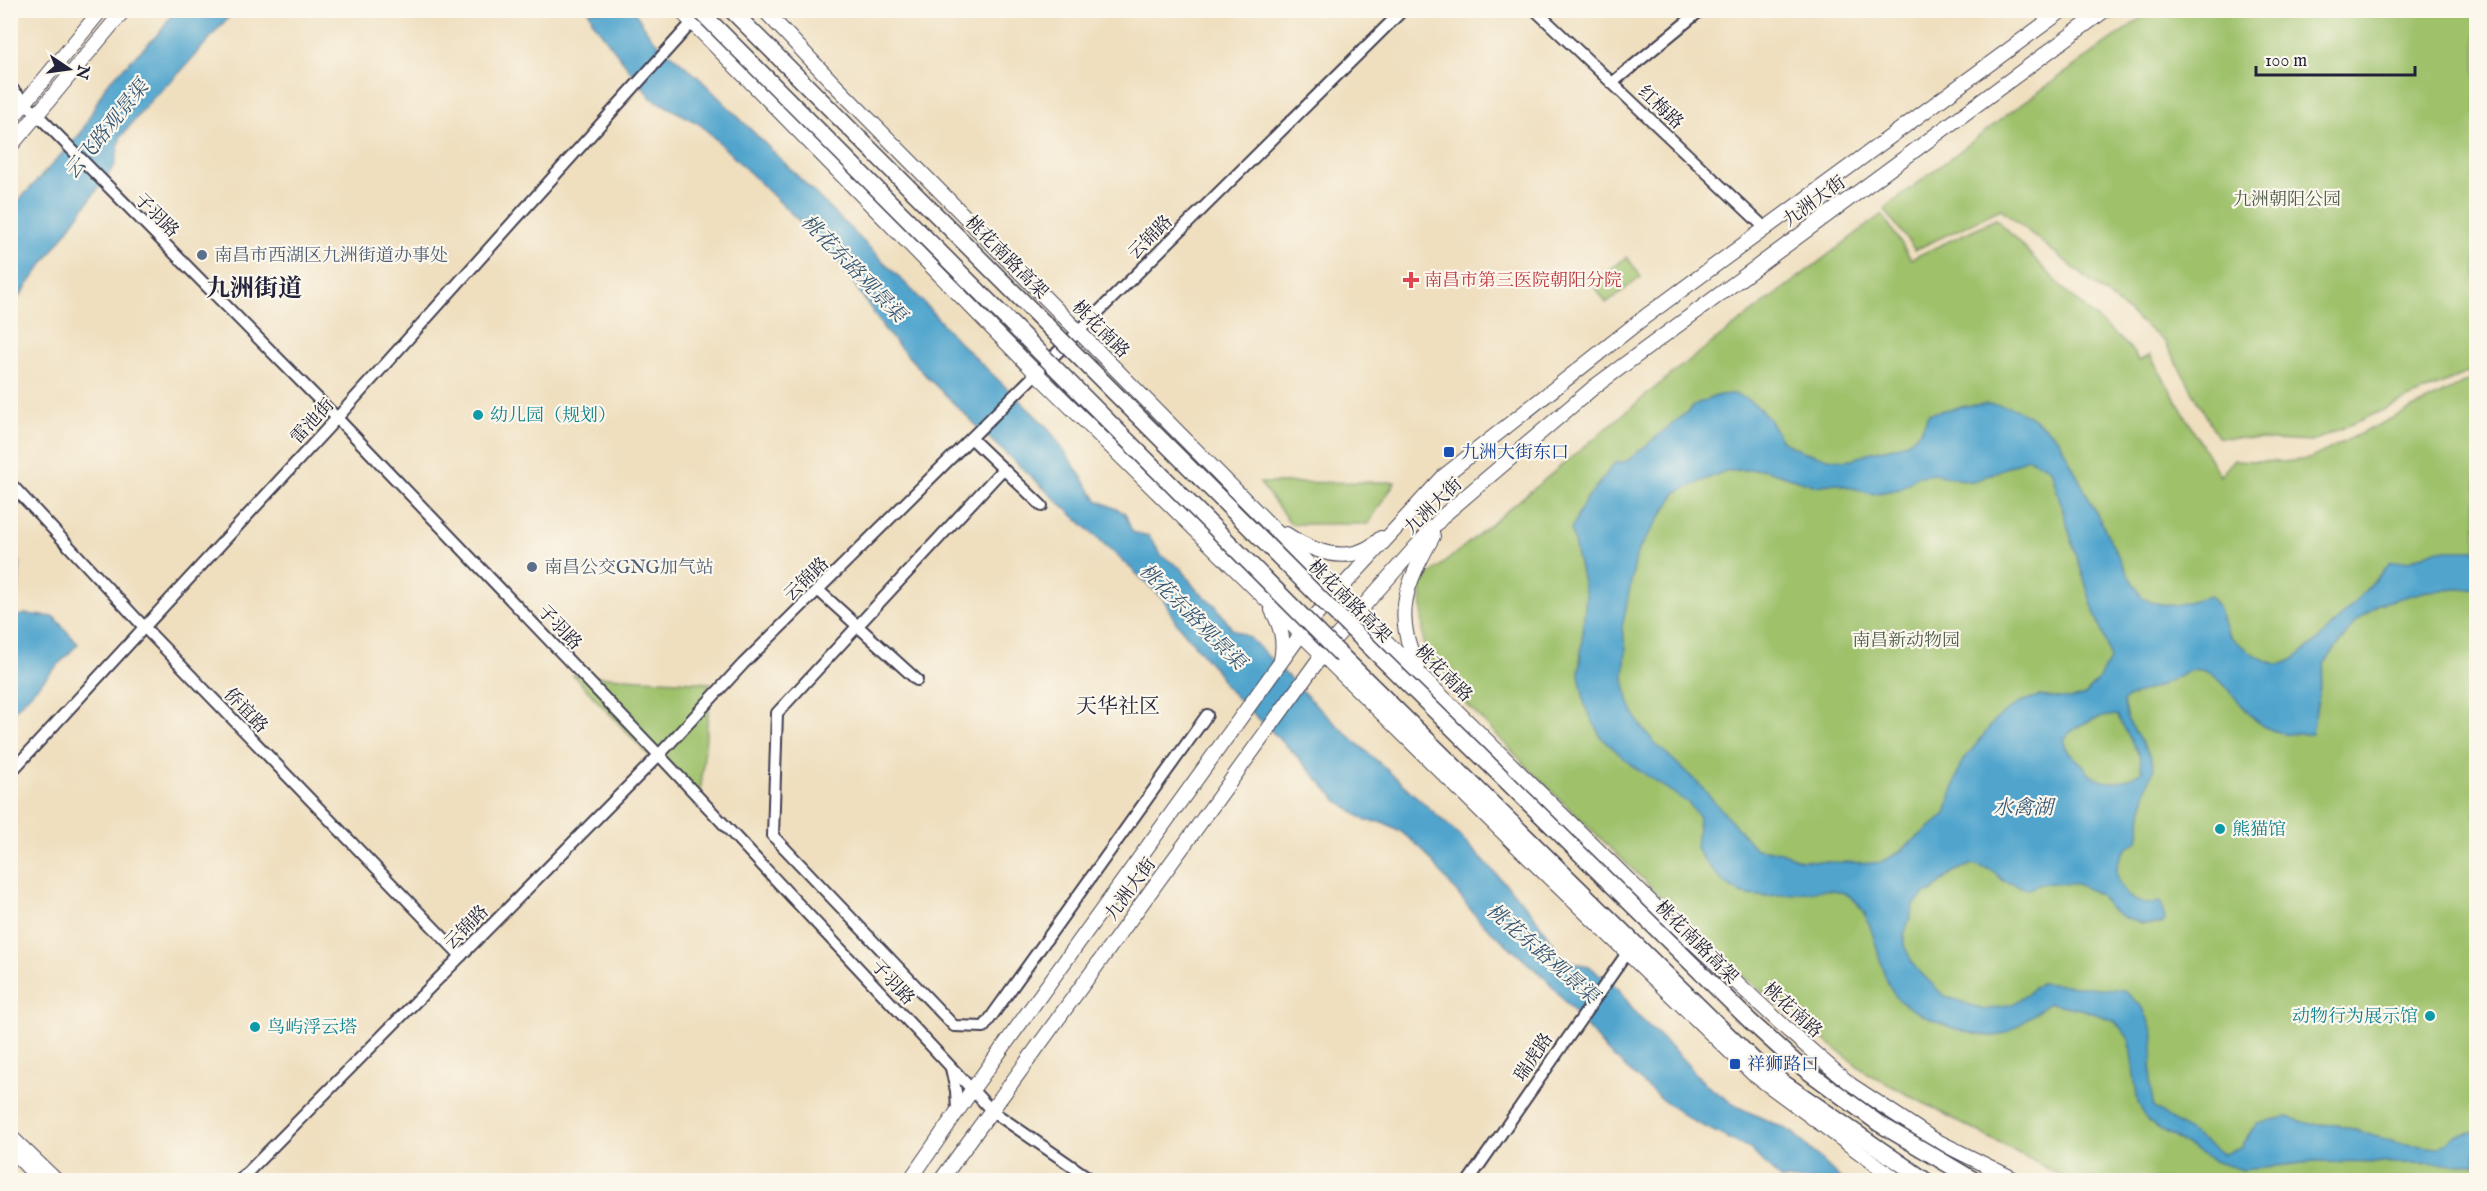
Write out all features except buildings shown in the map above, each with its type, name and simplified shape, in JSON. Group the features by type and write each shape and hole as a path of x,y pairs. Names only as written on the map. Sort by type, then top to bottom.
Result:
{"highway":[{"name":"桃花南路高架","path":"730,10 1319,597 1751,1022 1795,1062 1878,1123 1974,1180"},
{"path":"697,16 1342,656 1762,1068 1925,1180"}],"main road":[{"path":"10,121 101,10"},
{"path":"10,147 124,10"},
{"path":"680,10 697,16 1037,374 1752,1074 1897,1180"},
{"name":"桃花南路","path":"764,10 1336,592 1664,915 1851,1085 1933,1139 2016,1180"},
{"name":"九洲大街","path":"910,1180 957,1110 1301,634 1336,592 1444,476 1564,379 1764,227 2063,10"},
{"name":"九洲大街","path":"941,1180 1322,655 1357,612 1444,515 1594,387 2105,10"},
{"path":"1266,521 1299,543 1324,553 1338,556 1357,552 1376,544 1444,476"},
{"path":"1423,677 1405,635 1403,619 1415,569 1444,515"},
{"path":"1269,602 1282,633 1284,644 1280,662"},
{"path":"10,1136 56,1180"},
{"path":"10,1149 40,1180"}],"street":[{"name":"云锦路","path":"240,1180 659,755 743,664 1403,10"},
{"name":"红梅路","path":"1535,10 1764,227"},
{"path":"1612,83 1701,10"},
{"name":"雷池街","path":"10,773 337,418 697,16"},
{"name":"子羽路","path":"10,87 118,199 337,418 659,755 992,1112 1092,1180"},
{"path":"974,436 1003,469 1042,506"},
{"path":"1003,469 777,713 773,836 954,1026 984,1027 1207,715"},
{"name":"侨谊路","path":"10,483 144,627 461,956"},
{"path":"818,590 917,680"},
{"name":"瑞虎路","path":"1469,1180 1627,953"},
{"path":"951,1068 957,1110"}],"green space":[{"name":"九洲朝阳公园","path":"2151,11 2476,11 2476,369 2311,442 2218,437 2165,342 2001,209 1915,250 1884,209 2008,114"},
{"name":"南昌新动物园","path":"1882,214 1911,259 1996,219 2071,296 2130,348 2139,361 2150,355 2220,476 2234,460 2282,462 2309,459 2476,377 2476,1180 2069,1180 1867,1073 1745,978 1537,777 1424,660 1421,582 1679,368"},
{"path":"1627,257 1641,277 1606,303 1592,283"},
{"path":"1395,482 1368,524 1291,524 1260,483"},
{"path":"573,675 711,683 699,808"}],"water":[{"name":"云飞路观景渠","path":"174,11 234,11 181,71 151,100 120,138 115,165 11,308 11,209 81,133 106,85 160,32"},
{"name":"桃花东路观景渠","path":"589,11 634,11 651,37 698,77 913,291 958,341 1049,429 1097,500 1125,513 1132,532 1149,536 1161,555 1182,569 1194,587 1216,606 1232,629 1249,637 1326,715 1459,835 1530,910 1564,959 1590,967 1618,988 1638,1016 1676,1052 1705,1084 1738,1107 1792,1132 1842,1180 1781,1180 1750,1149 1691,1120 1662,1100 1607,1051 1547,980 1479,920 1421,848 1400,831 1383,822 1366,821 1337,800 1291,750 1224,685 1219,674 1175,621 1163,598 989,438 928,378 887,333 837,258 701,125 651,98 593,22"},
{"name":"水禽湖","path":"1734,394 1754,404 1763,412 1785,443 1811,454 1844,460 1905,443 1919,433 1928,414 1983,404 2013,408 2043,425 2059,440 2128,575 2142,597 2151,602 2177,605 2209,596 2218,606 2226,629 2233,639 2256,655 2276,664 2293,659 2322,636 2391,562 2408,561 2436,550 2476,550 2476,588 2427,591 2379,604 2356,621 2324,664 2312,734 2293,734 2263,726 2222,683 2204,671 2186,672 2123,701 2127,719 2151,757 2154,769 2146,788 2138,840 2121,856 2117,872 2118,880 2121,888 2133,899 2146,904 2161,902 2165,920 2162,924 2142,924 2123,917 2109,908 2099,894 2077,884 2044,883 2028,889 2004,881 1991,870 1973,864 1953,872 1931,892 1925,893 1914,905 1904,935 1904,945 1914,966 1943,995 1984,1010 2013,1004 2041,983 2124,990 2143,1008 2154,1034 2150,1085 2154,1108 2223,1154 2241,1148 2257,1123 2287,1117 2311,1124 2339,1125 2398,1143 2438,1148 2455,1136 2476,1131 2476,1164 2311,1162 2243,1170 2213,1161 2148,1122 2138,1103 2129,1039 2115,1021 2085,1010 2049,1003 2000,1035 1982,1035 1952,1028 1921,1015 1897,998 1885,977 1868,921 1854,899 1835,890 1755,896 1743,894 1722,880 1696,849 1699,817 1688,803 1631,765 1601,737 1585,706 1579,674 1586,596 1571,529 1585,501 1615,463 1627,461 1698,403 1719,395","holes":["2028,458 2051,469 2066,523 2107,646 2110,659 2097,682 2085,695 2071,699 2039,696 2020,702 1996,719 1960,765 1946,814 1898,853 1879,863 1801,860 1781,852 1756,849 1698,783 1654,742 1640,725 1629,703 1624,679 1626,649 1622,628 1637,552 1677,492 1725,471 1764,469 1816,486 1836,483 1872,494 1900,489 1918,476 1935,474 1973,482","2117,715 2139,755 2142,771 2118,782 2105,782 2089,774 2069,752 2063,739 2087,722"]},
{"path":"20,562 18,596 11,599 11,565"},
{"path":"25,614 54,617 78,644 11,714 11,618"}],"place":[{"name":"南昌市西湖区九洲街道办事处","path":"202,255"},
{"name":"南昌市第三医院朝阳分院","path":"1411,280"},
{"name":"幼儿园（规划）","path":"478,415"},
{"name":"九洲大街东口","path":"1449,452"},
{"name":"南昌公交GNG加气站","path":"532,567"},
{"name":"熊猫馆","path":"2220,829"},
{"name":"动物行为展示馆","path":"2430,1016"},
{"name":"鸟屿浮云塔","path":"255,1027"},
{"name":"祥狮路口","path":"1735,1064"}],"district":[{"name":"九洲街道","path":"254,288"},
{"name":"天华社区","path":"1118,706"}]}
